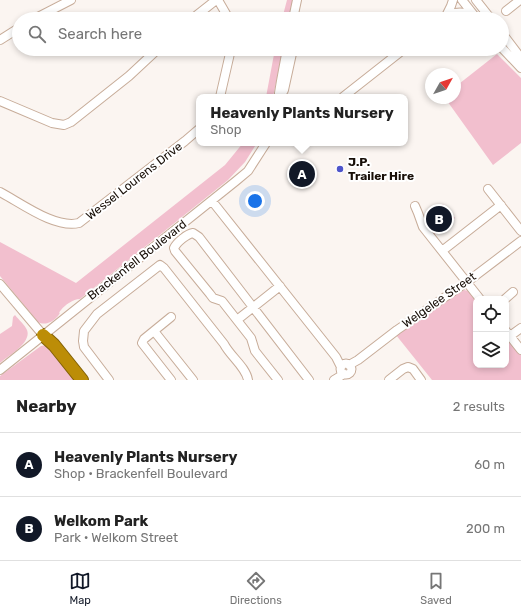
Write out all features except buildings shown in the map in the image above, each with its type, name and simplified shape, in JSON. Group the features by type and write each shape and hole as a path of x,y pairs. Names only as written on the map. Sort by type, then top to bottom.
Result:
{"highway":[{"path":"43,335 54,344 82,380"}],"street":[{"path":"48,12 71,0"},
{"path":"201,12 217,0 225,12"},
{"path":"294,12 297,0"},
{"path":"300,12 303,0"},
{"path":"448,12 452,6 453,0"},
{"path":"462,0 472,12"},
{"path":"476,0 485,12"},
{"path":"506,11 520,0"},
{"path":"0,40 12,32"},
{"path":"509,42 521,58"},
{"path":"509,55 521,68"},
{"path":"0,100 52,124 64,125 71,122 122,82 150,56"},
{"path":"221,94 229,56"},
{"path":"280,94 280,80 285,56"},
{"path":"282,94 284,90 291,56"},
{"path":"347,94 395,56"},
{"name":"Wessel Lourens Drive","path":"0,192 46,217 61,222 73,224 79,223 180,146 196,132"},
{"name":"Brackenfell Boulevard","path":"0,370 212,201 248,170 264,146"},
{"path":"488,189 521,230"},
{"path":"212,201 345,368"},
{"path":"442,251 501,205"},
{"path":"414,206 423,227 478,296"},
{"path":"278,380 255,351 251,338 237,320 221,300 213,298 175,251 174,248 176,244 189,233 195,234 309,380"},
{"name":"Welgelee Street","path":"334,380 345,368 358,360 396,330 467,282 521,241"},
{"path":"109,380 84,347 84,331 101,311 160,265 164,268 224,344 246,373 248,380"},
{"path":"0,284 43,335"},
{"path":"237,320 280,286"},
{"path":"508,296 513,292"},
{"path":"171,317 143,340 142,344 171,380"},
{"path":"509,334 521,328"},
{"path":"154,331 193,380"},
{"path":"509,335 521,350"},
{"path":"389,380 408,367 413,369 421,380"}],"shaded area":[{"path":"287,0 293,0 290,12 284,12"},
{"path":"274,56 282,56 274,94 267,94"},
{"path":"494,56 499,56 521,78 521,143 493,165 449,104 461,104 461,82"},
{"path":"241,146 255,146 245,162 228,180 80,299 67,304 59,312 60,314 51,322 43,324 38,322 0,276 0,242 76,283 225,165"},
{"path":"443,204 455,218 433,235 427,228 425,218"},
{"path":"460,291 469,291 473,296 473,368 509,368 509,339 521,354 521,380 432,380 396,335"},
{"path":"15,315 26,328 28,335 26,340 18,349 0,363 0,334 12,326 13,317"},
{"path":"47,345 78,380 0,380 0,376 41,346"}],"place":[{"name":"J.P. Trailer Hire","path":"340,169"},
{"name":"Heavenly Plants Nursery","path":"302,174"},
{"name":"Welkom Park","path":"439,219"}]}
